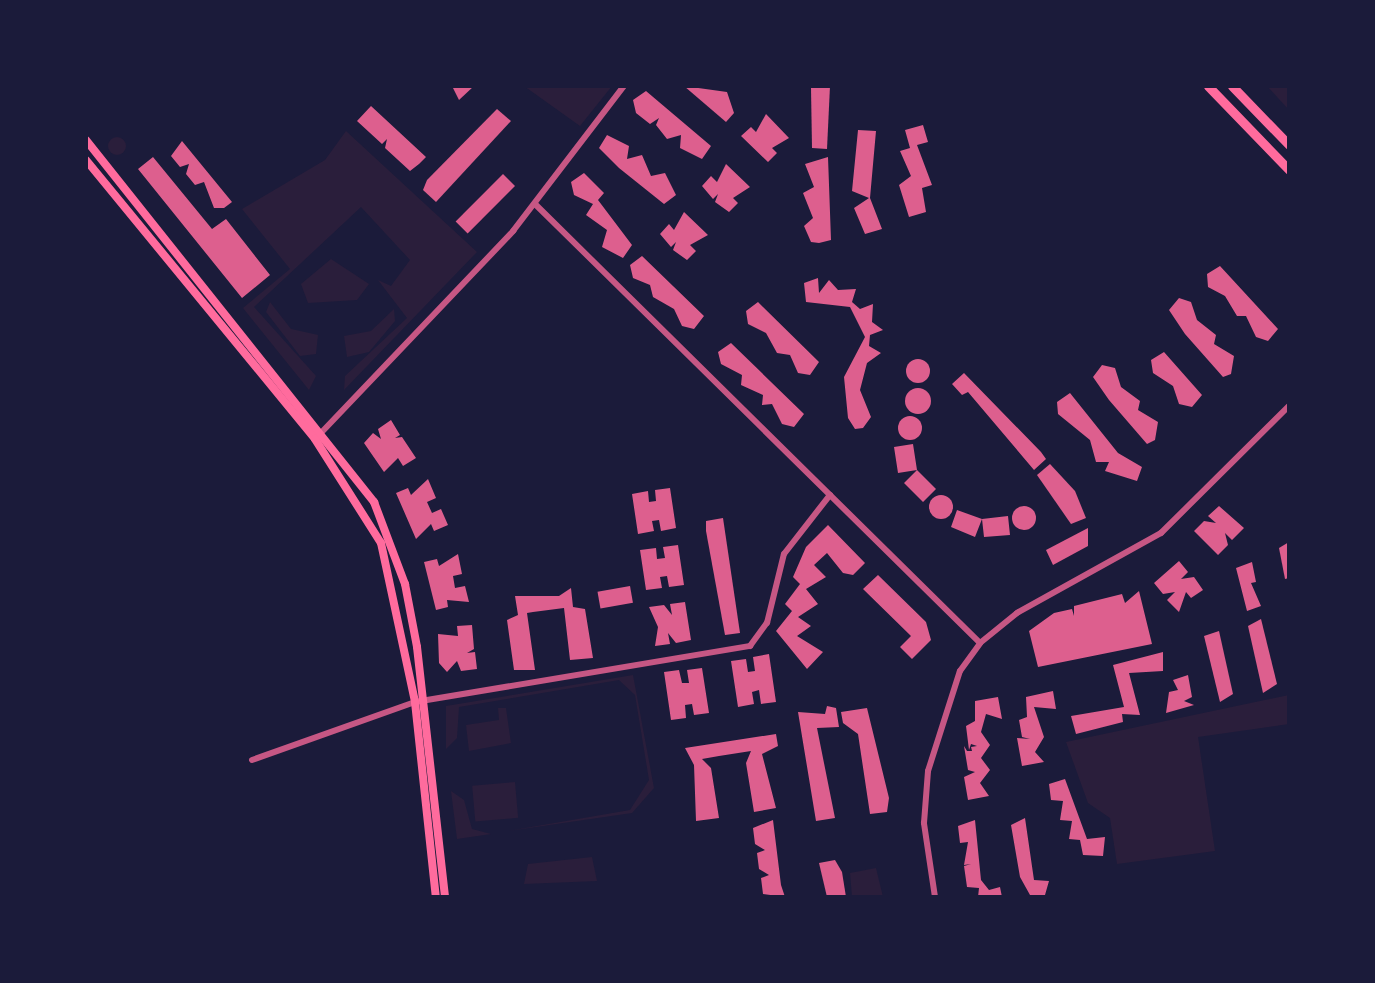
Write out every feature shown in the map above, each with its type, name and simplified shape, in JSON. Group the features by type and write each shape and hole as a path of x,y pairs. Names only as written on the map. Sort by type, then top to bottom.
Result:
{"main road":[{"path":"1208,86 1289,170"},
{"path":"1232,86 1289,145"},
{"path":"86,140 325,431 391,539 420,701 445,897"},
{"path":"86,160 315,439 381,543 420,701 436,897"}],"street":[{"path":"315,439 535,204 624,86"},
{"path":"535,204 980,643"},
{"path":"935,897 924,823 928,771 960,671 980,643 1017,613 1161,533 1289,406"},
{"path":"252,760 420,701 750,646 767,623 784,554 830,495"}],"shaded area":[{"path":"524,86 612,86 580,126"},
{"path":"1267,86 1289,86 1289,110"},
{"path":"346,131 477,252 344,390 345,376 407,318 378,280 391,286 410,260 361,207 254,307 316,376 309,390 243,308 290,269 242,209 325,160"},
{"path":"117,137 126,146 117,155 108,146"},
{"path":"331,259 369,284 357,300 308,303 301,284"},
{"path":"270,302 291,329 318,335 316,354 300,356 266,312"},
{"path":"394,309 395,321 369,352 347,357 344,336 371,331"},
{"path":"633,675 654,788 632,813 502,832 630,810 649,780 635,695 619,680 459,707 457,738 446,749 446,706"},
{"path":"1289,695 1289,724 1198,737 1215,851 1117,864 1110,818 1088,803 1066,742"},
{"path":"498,708 506,708 511,743 469,751 466,725 499,720"},
{"path":"515,782 518,818 475,822 472,786"},
{"path":"451,791 464,800 472,829 491,834 457,839"},
{"path":"592,857 597,881 524,884 528,864"},
{"path":"876,868 883,897 852,897 850,873"}],"building":[{"path":"452,86 474,86 459,100"},
{"path":"684,86 727,92 734,113 726,122"},
{"path":"830,86 827,149 812,148 811,88"},
{"path":"646,91 711,146 702,159 680,148 681,135 667,139 656,125 659,118 650,124 636,113 633,100"},
{"path":"371,106 426,157 410,171 385,148 387,139 382,144 357,121"},
{"path":"497,109 511,121 436,202 423,190 427,180"},
{"path":"766,114 789,138 772,148 777,153 768,162 741,136 751,127 756,132"},
{"path":"923,125 928,142 917,145 932,185 922,188 926,212 909,217 899,185 911,176 900,151 910,148 905,130"},
{"path":"858,130 876,131 870,198 882,229 865,234 854,208 869,198 852,191"},
{"path":"607,135 629,146 627,159 642,155 651,176 665,173 676,195 664,204 619,168 599,148"},
{"path":"182,141 232,202 224,208 214,208 204,182 195,185 186,174 189,164 180,167 171,156"},
{"path":"153,157 212,229 226,219 270,275 242,298 138,169"},
{"path":"828,157 831,240 811,242 804,226 813,218 803,193 814,187 805,164"},
{"path":"726,164 750,187 733,198 738,203 729,212 715,202 718,194 713,199 702,186 711,176 717,182"},
{"path":"584,173 604,193 598,200 632,245 623,258 602,247 607,230 586,215 593,204 574,195 571,182"},
{"path":"503,174 515,186 468,233 456,221"},
{"path":"684,212 708,235 690,245 696,251 687,260 673,250 676,242 671,247 660,234 669,224 674,230"},
{"path":"642,256 704,316 694,329 682,326 674,309 653,297 650,285 633,278 630,265"},
{"path":"1220,266 1278,329 1268,341 1256,337 1246,316 1237,316 1225,296 1208,287 1207,274"},
{"path":"818,278 819,293 829,280 838,290 856,289 852,302 860,309 873,304 872,322 883,330 870,335 869,346 881,353 867,363 860,390 871,417 863,428 855,429 848,418 844,377 865,337 850,307 806,302 804,283"},
{"path":"1179,298 1191,302 1197,320 1216,335 1214,344 1234,356 1231,374 1223,377 1185,334 1169,310"},
{"path":"758,302 819,362 810,375 798,373 790,355 777,353 766,333 748,324 746,311"},
{"path":"731,343 804,414 794,427 782,424 772,404 762,405 763,395 741,385 742,375 721,364 718,352"},
{"path":"1164,352 1202,395 1192,407 1179,404 1173,386 1153,373 1151,360"},
{"path":"913,359 923,359 930,366 930,376 923,383 913,383 906,376 906,366"},
{"path":"1102,365 1115,368 1121,387 1140,401 1138,410 1158,422 1155,440 1147,444 1109,400 1093,377"},
{"path":"964,373 1041,452 1046,459 1034,470 968,392 962,395 952,384"},
{"path":"918,388 927,392 931,401 927,410 918,414 909,410 905,401 909,392"},
{"path":"1070,393 1118,453 1142,467 1137,481 1105,471 1109,462 1096,462 1090,440 1058,414 1057,402"},
{"path":"905,416 915,416 922,423 922,433 915,440 905,440 898,433 898,423"},
{"path":"391,420 400,435 395,438 402,437 416,458 403,466 398,458 384,472 364,443 373,433 381,439 378,429"},
{"path":"913,444 917,470 898,473 894,447"},
{"path":"1050,464 1075,491 1086,518 1071,524 1037,475"},
{"path":"917,470 936,489 923,502 904,483"},
{"path":"428,479 436,498 427,502 432,513 441,509 448,525 434,531 431,524 416,539 396,493 408,488 411,495"},
{"path":"670,488 676,528 661,531 659,520 652,521 654,531 638,534 632,494 648,491 649,502 656,501 655,490"},
{"path":"936,495 946,495 953,502 953,512 946,519 936,519 929,512 929,502"},
{"path":"1019,506 1029,506 1036,513 1036,523 1029,530 1019,530 1012,523 1012,513"},
{"path":"1219,506 1244,528 1232,540 1225,533 1228,545 1218,555 1194,531 1204,521 1216,523 1208,516"},
{"path":"957,510 982,519 975,537 951,527"},
{"path":"1008,516 1010,535 984,537 982,519"},
{"path":"723,518 740,633 725,635 706,531 706,521"},
{"path":"828,525 865,563 853,575 843,573 827,553 814,565 826,577 806,589 818,604 798,617 811,626 797,636 823,652 807,669 776,631 792,611 785,604 800,584 793,577 806,547"},
{"path":"1088,528 1088,546 1053,565 1046,550"},
{"path":"1289,542 1289,578 1285,579 1279,548"},
{"path":"678,545 684,585 669,587 667,576 660,577 662,588 646,590 640,550 656,548 657,559 665,558 663,547"},
{"path":"458,554 462,574 453,576 455,588 465,586 469,602 447,600 448,607 436,610 424,562 437,559 439,566"},
{"path":"1179,561 1188,572 1181,579 1194,577 1203,590 1191,598 1186,592 1179,612 1167,600 1175,592 1163,594 1154,583"},
{"path":"1252,562 1256,582 1251,583 1261,606 1247,611 1236,568"},
{"path":"878,575 926,622 931,640 912,659 900,647 911,636 863,589"},
{"path":"630,586 633,603 600,608 598,592"},
{"path":"571,588 573,607 585,609 593,658 570,660 564,608 533,612 527,613 535,670 514,670 507,620 518,615 515,596 559,596"},
{"path":"1139,591 1152,644 1038,667 1029,631 1054,613 1072,609 1074,616 1074,606 1122,594 1125,603"},
{"path":"685,602 691,640 676,643 668,633 670,644 655,646 658,627 649,607 664,605 672,615 670,604"},
{"path":"1261,619 1277,684 1263,693 1248,626"},
{"path":"472,625 474,649 467,653 475,652 477,669 461,671 457,661 447,672 439,663 438,634 458,636 457,626"},
{"path":"1219,631 1233,694 1220,702 1204,636"},
{"path":"1163,652 1163,671 1129,673 1140,715 1122,714 1123,722 1076,734 1071,716 1124,707 1113,665"},
{"path":"769,654 776,702 761,704 759,690 752,692 754,704 738,707 731,661 746,659 748,672 755,671 753,657"},
{"path":"702,668 709,713 694,715 692,704 685,705 686,718 671,720 664,672 679,670 682,683 689,683 687,670"},
{"path":"1188,675 1192,697 1184,701 1194,705 1166,713 1169,692 1178,690 1173,680"},
{"path":"1053,691 1056,709 1034,707 1044,737 1035,752 1044,762 1022,766 1017,738 1030,739 1022,737 1019,720 1027,717 1026,697"},
{"path":"998,697 1002,719 986,714 981,732 990,745 981,758 990,770 980,783 989,796 968,800 964,777 975,772 968,770 964,746 967,751 972,751 971,747 977,746 971,744 969,750 966,726 975,721 975,701"},
{"path":"827,706 836,708 839,727 817,728 835,818 816,821 798,712 825,714"},
{"path":"867,708 889,798 887,812 870,814 858,734 843,723 841,712"},
{"path":"776,734 778,746 762,754 776,808 754,812 746,763 751,751 719,756 702,759 711,768 719,818 696,821 694,765 685,748"},
{"path":"1065,779 1087,839 1105,837 1103,856 1083,855 1080,840 1069,839 1072,821 1060,820 1063,801 1051,800 1049,784"},
{"path":"1025,818 1034,880 1049,881 1045,895 1030,895 1020,877 1011,825"},
{"path":"773,820 785,897 763,894 761,878 769,875 759,869 757,853 765,850 755,844 753,828"},
{"path":"975,820 981,880 989,890 1000,887 1002,897 978,897 979,888 967,887 964,866 971,864 964,865 968,842 960,843 958,826"},
{"path":"835,860 842,872 846,897 827,897 819,863"}]}
